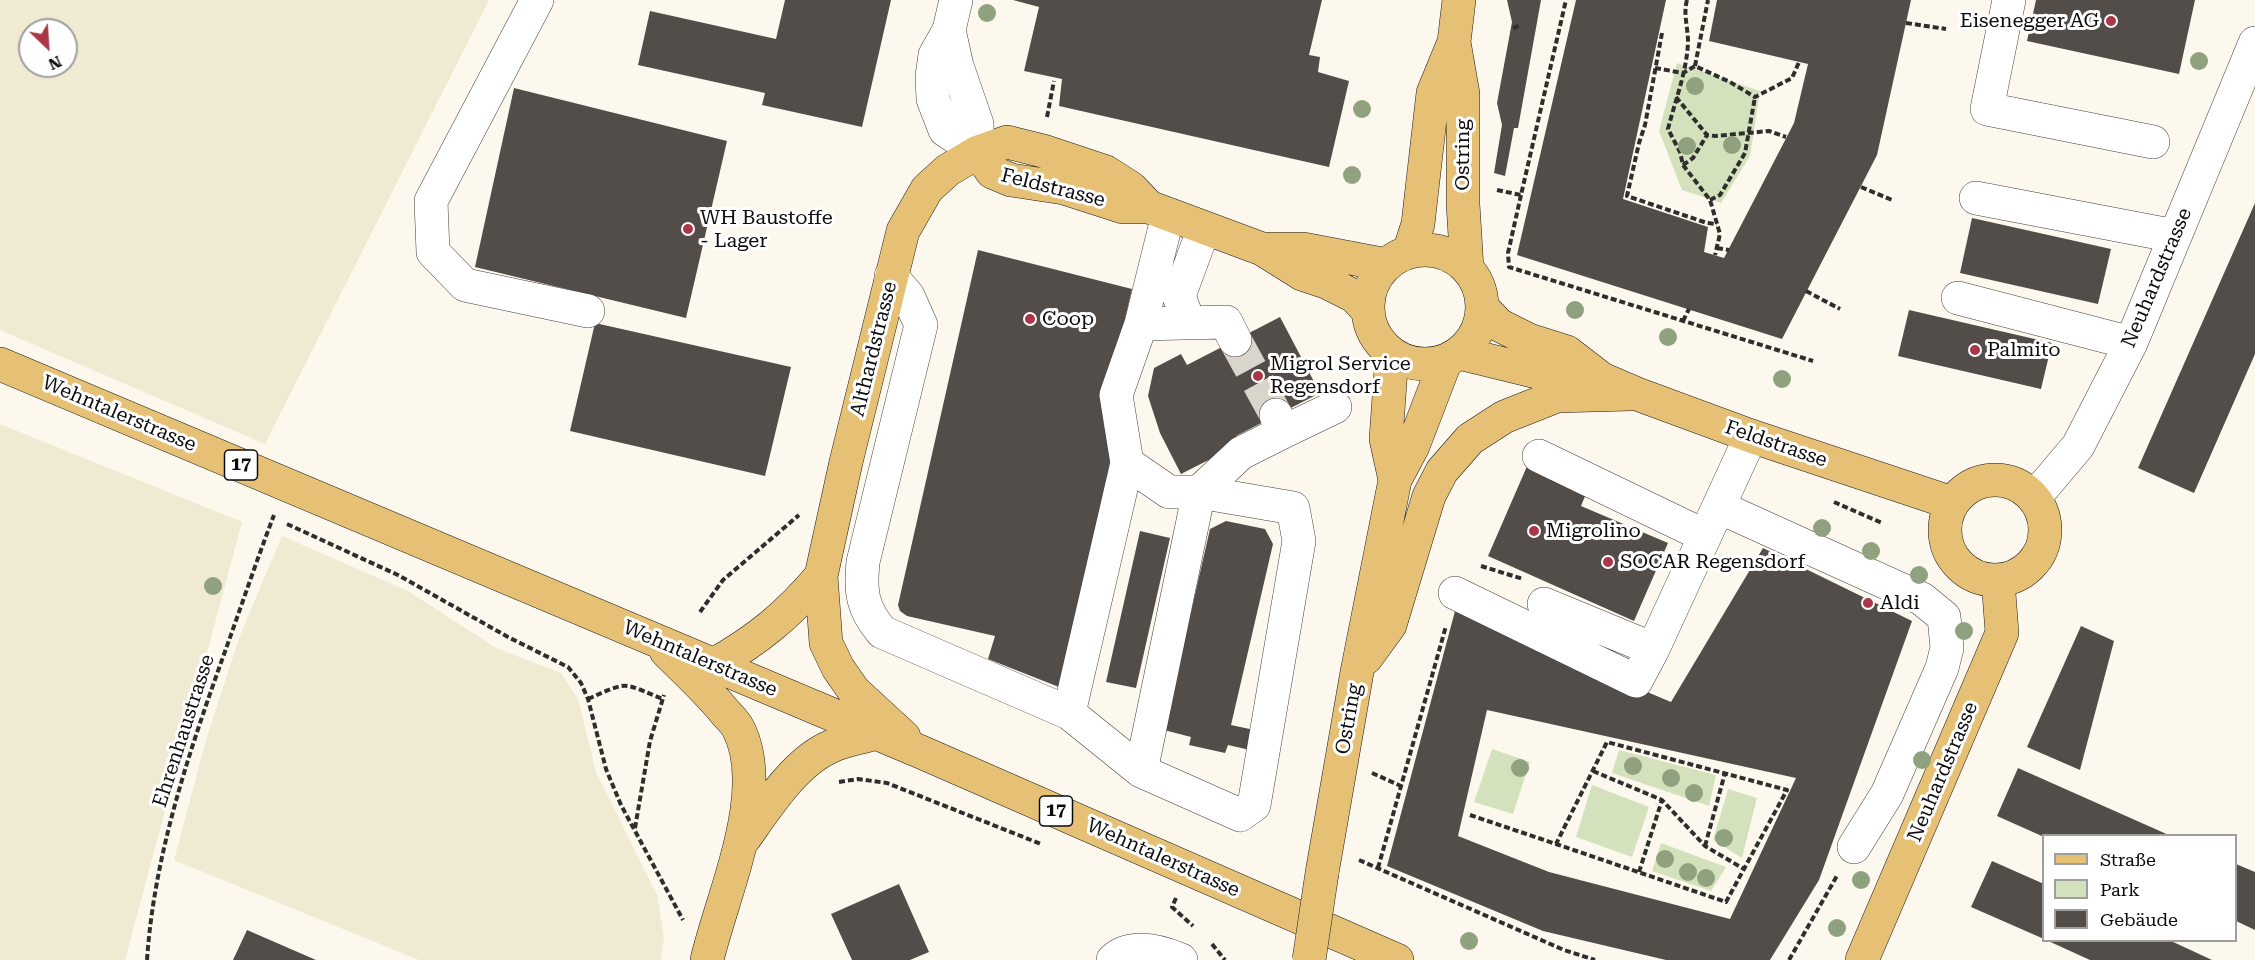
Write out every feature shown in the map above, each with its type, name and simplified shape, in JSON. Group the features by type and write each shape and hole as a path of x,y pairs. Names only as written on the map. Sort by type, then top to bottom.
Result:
{"main road":[{"name":"Ostring","path":"1458,0 1454,42 1463,94 1463,204 1467,268"},
{"name":"Ostring","path":"1398,258 1419,224 1433,93 1454,42"},
{"name":"Feldstrasse","path":"978,152 1007,142 1043,151 1106,172 1131,188 1158,211 1262,249 1302,274 1326,282 1354,296 1368,311"},
{"name":"Althardstrasse","path":"921,752 854,691 838,668 826,643 821,576 837,512 846,462 903,231 927,189 948,170 978,152"},
{"name":"Feldstrasse","path":"1262,249 1303,249 1398,258"},
{"path":"1425,249 1455,258 1467,268 1476,280 1483,308 1472,340 1453,356 1427,364 1409,362 1392,354 1380,342 1372,328 1368,311 1369,294 1376,278 1398,258 1425,249"},
{"name":"Feldstrasse","path":"1483,308 1499,325 1529,340 1567,352 1602,379 1637,394 1751,436 1952,503"},
{"name":"Ostring","path":"1392,354 1386,439 1395,480"},
{"name":"Ostring","path":"1309,960 1357,672 1395,480 1413,446 1453,356"},
{"name":"Feldstrasse","path":"1453,356 1557,377 1602,379"},
{"name":"Wehntalerstrasse","path":"0,364 921,752 1397,960"},
{"path":"1357,672 1389,625 1429,496 1442,471 1470,439 1504,417 1557,396 1637,394"},
{"path":"1992,479 2008,481 2022,487 2034,498 2042,512 2045,527 2044,542 2037,557 2027,568 2013,577 1998,580 1983,579 1968,573 1956,562 1948,549 1944,533 1946,518 1952,503 1962,491 1976,483 1992,479"},
{"name":"Althardstrasse","path":"714,665 744,648 769,629 796,605 821,576"},
{"name":"Neuhardstrasse","path":"1862,960 2002,633 1998,580"},
{"path":"654,639 711,695 737,727 747,752 750,778 742,843 714,930 707,960"},
{"path":"742,843 768,804 797,770 829,747 876,733"}],"street":[{"path":"537,0 430,201 433,252 465,285 588,311"},
{"path":"2009,0 1987,109 2153,142"},
{"path":"952,15 935,56 932,76 933,99 945,130 978,152"},
{"name":"Neuhardstrasse","path":"2034,498 2078,446 2131,342 2255,43"},
{"path":"1976,198 2175,236"},
{"path":"1069,713 1127,462 1116,395 1141,324 1158,211"},
{"path":"1188,323 1179,296 1204,228"},
{"path":"891,276 908,296 921,325 863,562 861,582 863,602 870,618 882,632 1069,713 1141,771 1240,815 1254,805 1299,541 1293,508 1199,492 1169,492 1127,462"},
{"path":"1958,298 2131,342"},
{"path":"1141,324 1226,322 1235,340"},
{"path":"1141,771 1199,492 1240,453 1279,424 1335,407"},
{"path":"1455,593 1636,681 1751,436"},
{"path":"1539,456 1922,599 1944,616 1947,648 1942,668 1887,794 1854,847"},
{"path":"837,512 874,522"},
{"path":"1544,603 1653,649"},
{"path":"1887,794 1929,808"},
{"path":"1113,960 1121,953 1149,949 1181,960"}],"path":[{"path":"1566,0 1521,195 1509,253 1509,267 1813,362"},
{"path":"1687,0 1684,9 1688,42 1683,73 1668,129 1680,152 1683,165 1710,200 1720,234 1715,255"},
{"path":"1655,68 1683,73 1695,66 1708,0"},
{"path":"1906,23 1946,29"},
{"path":"1513,28 1519,26"},
{"path":"1662,33 1645,125 1627,196 1707,223 1717,224"},
{"path":"1755,97 1792,78 1799,62"},
{"path":"1695,66 1730,82 1755,97"},
{"path":"1046,121 1054,81"},
{"path":"1676,97 1707,135 1769,131 1786,137"},
{"path":"1710,200 1720,195 1745,153 1755,97"},
{"path":"1683,165 1693,158 1707,135"},
{"path":"1861,187 1892,200"},
{"path":"1497,190 1521,195"},
{"path":"1717,248 1729,250"},
{"path":"1806,291 1840,309"},
{"path":"1683,321 1689,309"},
{"path":"1827,499 1882,523"},
{"path":"700,612 723,580 799,516 803,508"},
{"path":"262,514 398,575 508,637 568,667 581,683 588,699 606,769 621,805 683,920"},
{"name":"Ehrenhaustrasse","path":"147,960 150,916 179,790 195,734 273,518"},
{"path":"1378,868 1455,593"},
{"path":"588,699 619,685 629,684 663,699 650,741 635,829"},
{"path":"1470,815 1726,902 1787,790 1607,742 1556,844"},
{"path":"1362,769 1401,786"},
{"path":"1593,771 1662,800 1705,846 1744,869"},
{"path":"1705,846 1725,773"},
{"path":"832,783 858,779 887,783 1042,845"},
{"path":"1639,872 1662,800"},
{"path":"1789,960 1854,847"},
{"path":"1352,857 1564,950 1595,960"},
{"path":"1176,898 1186,902"}],"shaded area":[{"path":"0,0 489,0 265,444 0,330"},
{"path":"0,424 242,522 125,960 0,960"},
{"path":"282,536 408,591 496,648 561,673 578,699 596,772 657,895 664,937 661,960 419,960 174,860 206,740 239,638"}],"green space":[{"path":"1677,63 1760,91 1750,156 1721,203 1682,190 1659,131"},
{"path":"1492,749 1530,762 1513,814 1474,802"},
{"path":"1619,750 1716,775 1709,806 1612,773"},
{"path":"1592,785 1649,807 1632,857 1576,837"},
{"path":"1728,789 1757,798 1742,858 1713,840"},
{"path":"1661,843 1726,867 1711,891 1652,871"}],"building":[{"path":"785,0 891,0 862,127 762,105 765,93 638,65 650,11 776,39"},
{"path":"1013,0 1322,0 1309,55 1320,57 1318,72 1349,81 1329,167 1059,106 1062,79 1024,71 1039,7"},
{"path":"1507,0 1541,0 1518,128 1514,128 1505,176 1494,173 1502,125 1497,103 1512,22"},
{"path":"1576,0 1666,0 1623,199 1708,227 1704,252 1724,258 1794,123 1808,64 1709,41 1717,0 1911,0 1877,155 1782,339 1517,255"},
{"name":"Eisenegger AG","path":"2036,0 2195,0 2179,74 2027,41"},
{"path":"514,88 727,141 686,318 475,267"},
{"path":"2255,203 2255,354 2194,493 2138,468"},
{"path":"1972,218 2111,249 2098,304 1960,273"},
{"path":"978,250 1132,289 1106,400 1121,446 1064,689 988,659 995,636 907,616 900,611 898,605"},
{"name":"Palmito","path":"1909,310 2052,343 2041,389 1898,356"},
{"path":"1280,317 1320,393 1236,436 1240,444 1181,474 1160,433 1148,396 1154,368 1181,354 1187,365"},
{"path":"595,323 791,367 765,476 570,431"},
{"path":"1528,464 1588,489 1581,506 1668,543 1634,621 1488,556"},
{"path":"1226,521 1265,529 1273,544 1231,725 1259,731 1254,751 1228,745 1225,753 1189,745 1191,737 1164,730 1210,529"},
{"path":"1140,531 1170,538 1136,688 1106,682"},
{"path":"1763,548 1912,621 1819,880 1770,960 1666,960 1543,931 1387,866 1455,611 1671,702","holes":["1487,710 1796,778 1730,919 1549,872 1458,836"]},
{"path":"2081,626 2114,641 2080,770 2027,747"},
{"path":"2018,768 2166,834 2042,834 2042,836 1997,816"},
{"path":"1992,861 2042,883 2042,938 1971,907"},
{"path":"2237,864 2255,872 2255,930 2237,921"},
{"path":"899,884 929,952 910,960 852,960 831,914"},
{"path":"247,930 316,960 233,960"},
{"path":"2050,942 2173,942 2212,960 2090,960"}],"tunnel":[{"path":"1235,340 1276,415"}],"place":[{"name":"Eisenegger AG","path":"2111,21"},
{"name":"WH Baustoffe - Lager","path":"688,229"},
{"name":"Coop","path":"1030,319"},
{"name":"Palmito","path":"1975,350"},
{"name":"Migrol Service Regensdorf","path":"1258,376"},
{"name":"Migrolino","path":"1534,531"},
{"name":"SOCAR Regensdorf","path":"1608,562"},
{"name":"Aldi","path":"1868,603"}]}
